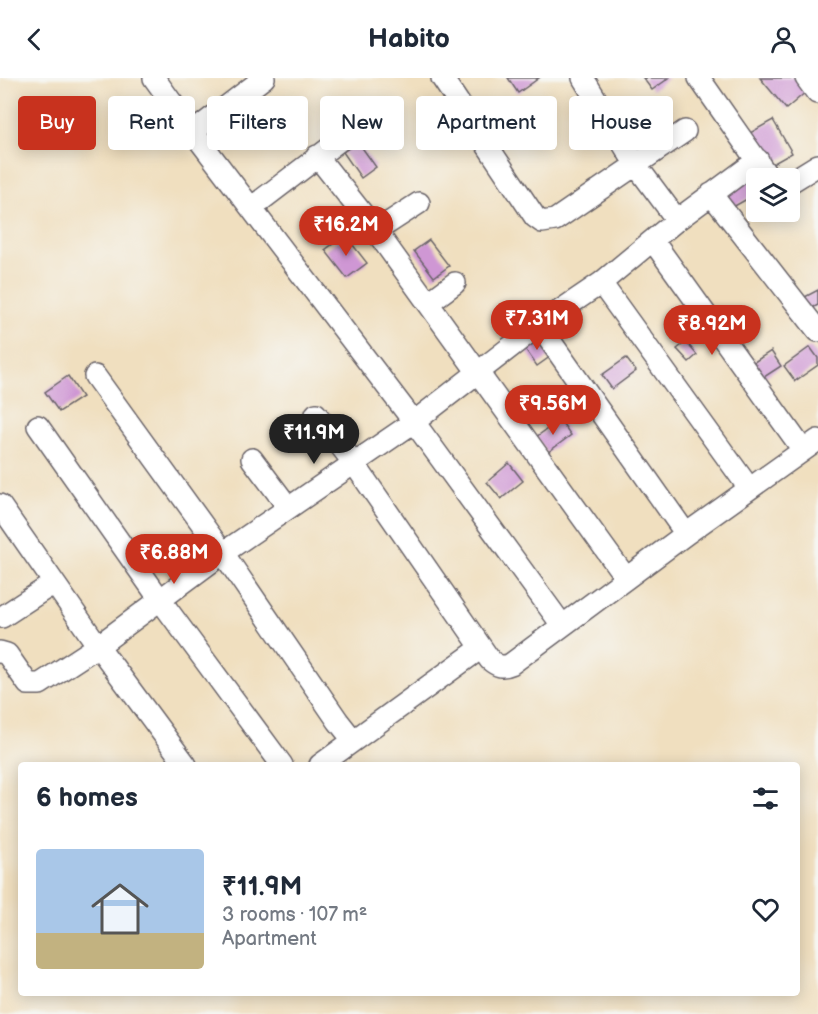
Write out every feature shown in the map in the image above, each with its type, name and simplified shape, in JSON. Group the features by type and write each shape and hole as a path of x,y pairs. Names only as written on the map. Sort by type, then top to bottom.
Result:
{"street":[{"path":"154,78 167,96"},
{"path":"442,78 535,217 542,222 555,220 685,131"},
{"path":"583,78 636,165 677,220"},
{"path":"699,78 763,168"},
{"path":"195,130 255,81"},
{"path":"195,135 414,422 562,626"},
{"path":"251,208 325,150"},
{"path":"317,156 376,231 626,578"},
{"path":"0,652 7,654 24,680 33,685 40,684 98,646 288,507 414,422 539,325 601,283 677,220 758,160"},
{"path":"800,176 818,165"},
{"path":"711,194 818,331"},
{"path":"376,231 419,204"},
{"path":"316,414 353,462 490,660 496,665 507,666 811,445 653,241"},
{"path":"428,303 455,283"},
{"path":"601,283 749,488"},
{"path":"539,325 686,534"},
{"path":"95,376 224,553 353,740"},
{"path":"38,426 161,601 280,762"},
{"path":"252,459 288,507"},
{"path":"0,506 98,646 184,762"},
{"path":"2,617 54,583"},
{"path":"324,762 481,648"}],"building":[{"path":"508,78 539,78 518,93"},
{"path":"643,78 669,78 652,90"},
{"path":"760,78 796,78 807,91 786,109"},
{"path":"773,120 792,153 769,166 750,133"},
{"path":"364,150 376,167 361,178 343,152"},
{"path":"746,173 746,200 733,207 721,188"},
{"path":"345,235 367,263 347,278 325,250"},
{"path":"429,240 449,266 434,277 414,251"},
{"path":"818,290 818,305 807,311 801,299"},
{"path":"537,336 551,356 537,366 523,346"},
{"path":"686,342 697,355 689,362 677,349"},
{"path":"810,347 818,358 818,365 795,381 784,366"},
{"path":"771,351 781,366 758,381 748,366"},
{"path":"626,358 636,371 612,389 602,375"},
{"path":"68,376 82,397 59,412 45,392"},
{"path":"560,420 571,435 547,453 536,437"},
{"path":"509,463 523,481 501,499 487,482"}]}
